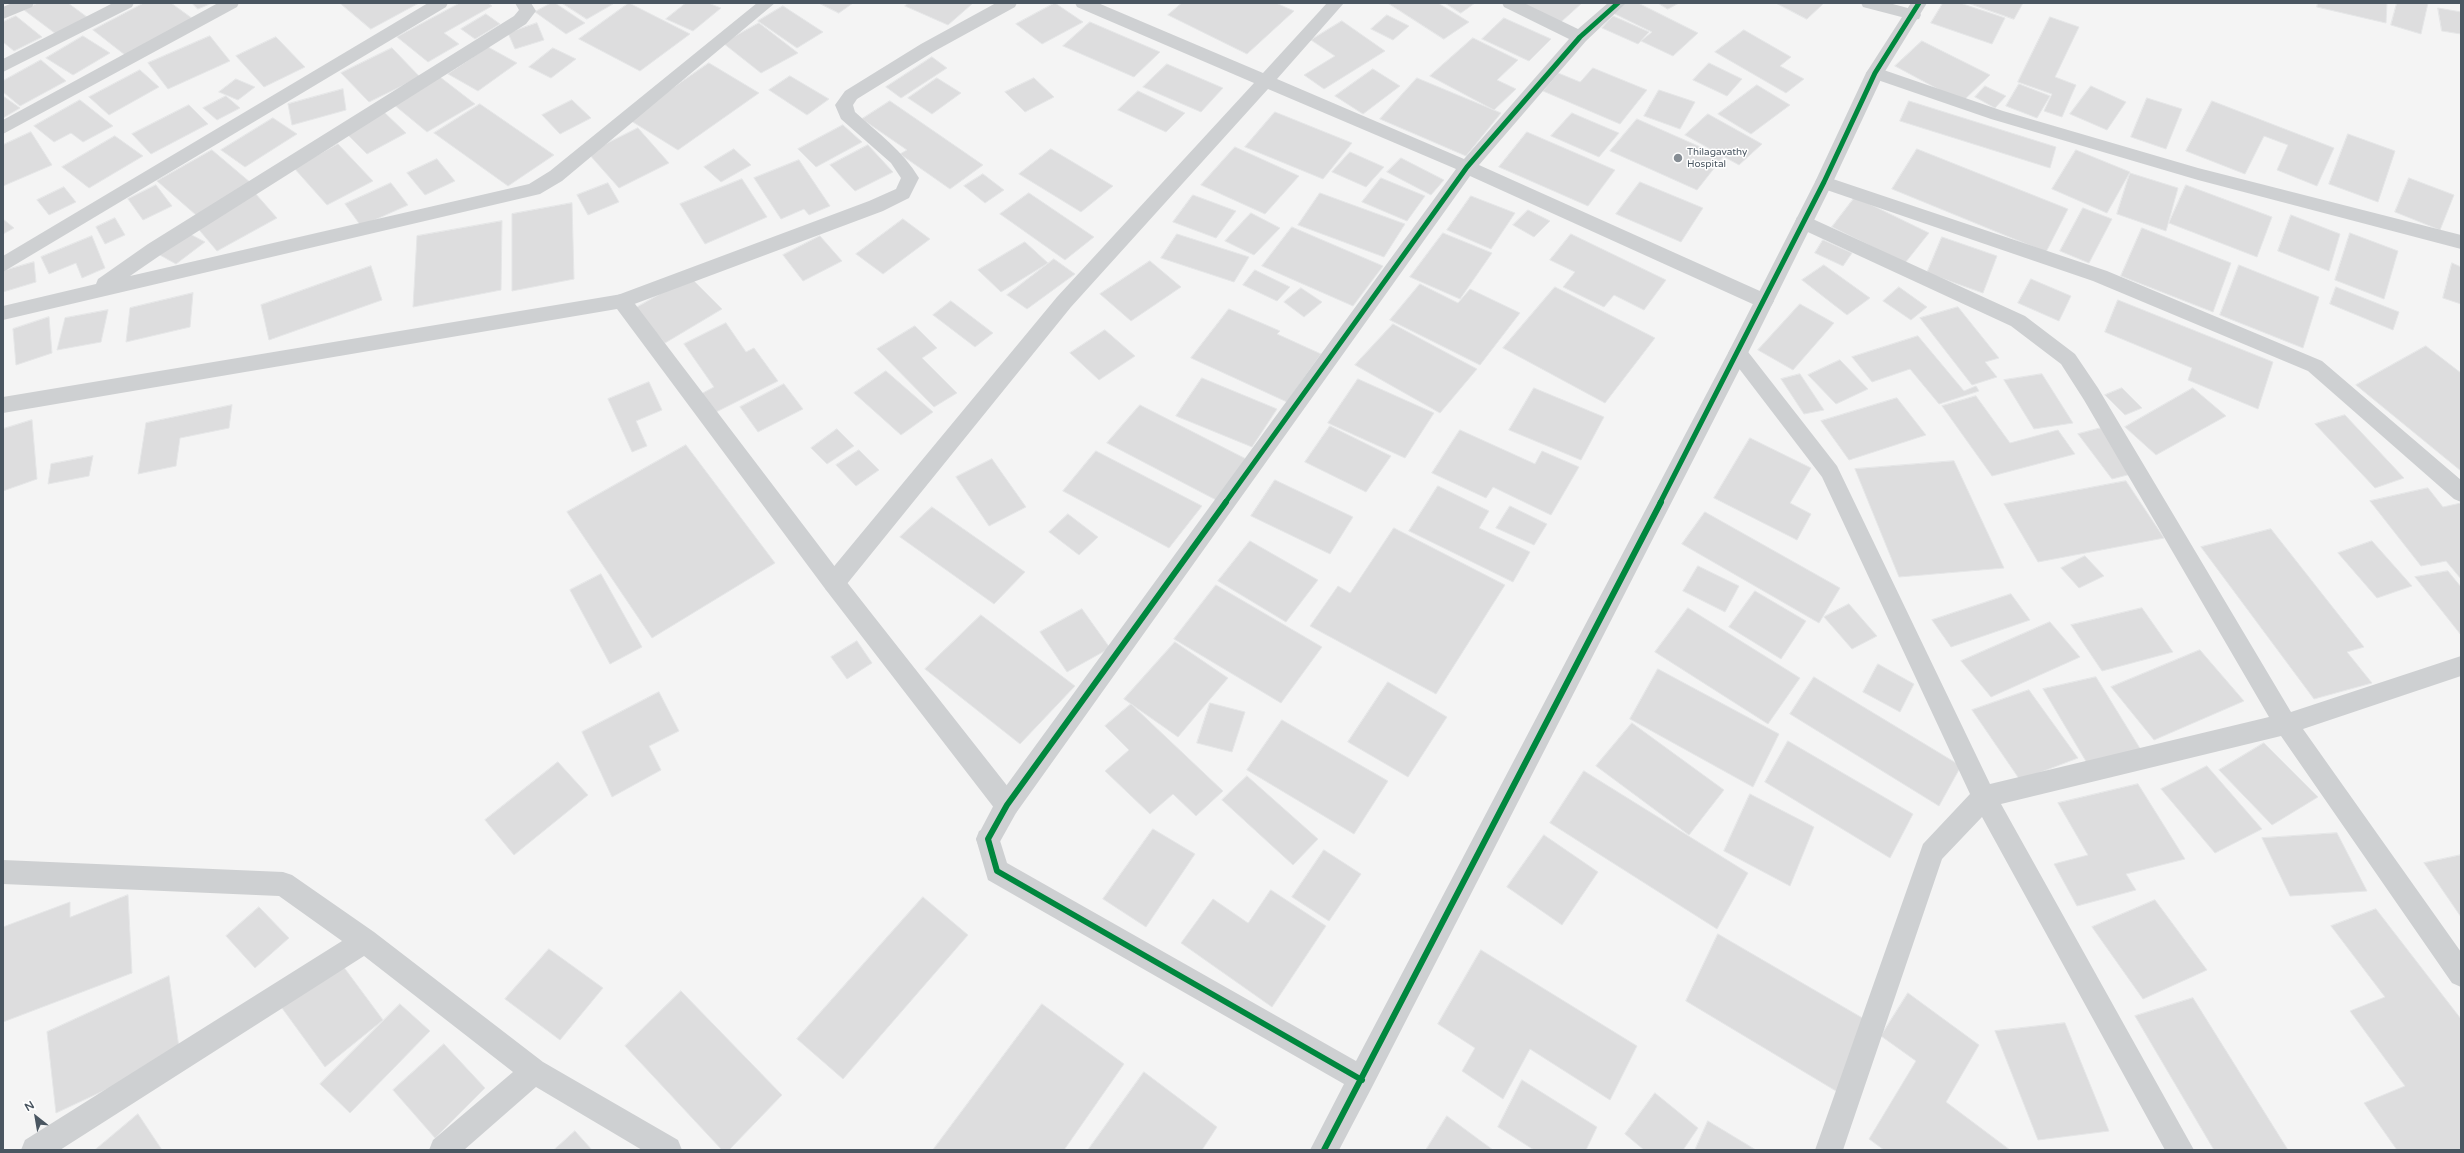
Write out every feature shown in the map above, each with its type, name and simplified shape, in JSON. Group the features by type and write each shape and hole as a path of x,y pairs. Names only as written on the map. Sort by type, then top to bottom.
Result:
{"street":[{"path":"3,14 26,3"},
{"path":"3,66 126,3"},
{"path":"3,128 232,3"},
{"path":"3,265 440,3"},
{"path":"96,290 155,249 520,20 528,11 523,3"},
{"path":"3,313 96,290 534,190 556,176 767,3"},
{"path":"3,405 622,301 876,206 903,193 910,178 897,159 847,115 844,105 851,95 857,91 927,48 1009,3"},
{"path":"1083,3 1467,168 1764,301"},
{"path":"834,583 1064,302 1264,80 1336,3"},
{"path":"1510,3 1580,37"},
{"path":"1362,1080 997,871 988,839 1007,805 1467,168 1580,37 1618,3"},
{"path":"1324,1150 1362,1080 1738,353 1824,182 1875,73 1916,9 1869,3"},
{"path":"1875,73 1997,115 2198,174 2461,242"},
{"path":"1824,182 2100,276 2315,366 2461,493"},
{"path":"1804,222 2018,321 2068,359 2091,394 2286,724 2461,974"},
{"path":"622,301 834,583 1007,805"},
{"path":"1738,353 1830,472 1984,797 2180,1150"},
{"path":"1829,1150 1932,852 1984,797 2286,724 2461,666"},
{"path":"3,872 283,884 365,941 534,1071 668,1150"},
{"path":"35,1150 365,941"},
{"path":"443,1150 534,1071"}],"building":[{"path":"38,3 68,3 87,17 56,34 24,10"},
{"path":"144,3 171,3 193,19 125,55 93,30"},
{"path":"192,3 212,3 198,9"},
{"path":"340,3 419,3 371,29"},
{"path":"460,3 488,3 492,6 444,33 459,44 428,62 397,37"},
{"path":"551,3 555,3 585,23 566,34 535,12"},
{"path":"562,3 611,3 613,4 587,19"},
{"path":"629,3 690,34 640,71 579,39"},
{"path":"686,3 708,3 721,8 693,31 666,19"},
{"path":"819,3 853,3 839,13"},
{"path":"909,3 972,4 948,25 905,6"},
{"path":"1055,3 1083,22 1042,44 1016,24"},
{"path":"1182,3 1276,3 1294,11 1247,54 1168,15"},
{"path":"1388,3 1438,3 1469,22 1444,39"},
{"path":"1445,3 1475,3 1461,13"},
{"path":"1523,3 1582,3 1561,22"},
{"path":"1624,3 1638,3 1698,33 1673,56 1641,41 1652,32 1613,13"},
{"path":"1658,3 1679,3 1668,9"},
{"path":"1776,3 1821,3 1823,4 1807,19"},
{"path":"1943,3 1960,3 2005,18 1992,44 1931,23"},
{"path":"1968,3 2023,3 2014,19"},
{"path":"2318,3 2387,3 2386,23 2317,7"},
{"path":"2397,3 2428,3 2421,34 2391,25"},
{"path":"783,6 823,32 797,48 758,21"},
{"path":"2438,8 2461,12 2461,34 2442,31"},
{"path":"486,14 500,24 475,39 461,29"},
{"path":"1387,15 1409,26 1393,40 1371,29"},
{"path":"16,16 42,37 14,51 3,42 3,22"},
{"path":"1613,16 1649,32 1638,44 1602,28"},
{"path":"2050,17 2079,27 2055,77 2076,85 2062,117 2044,111 2052,94 2018,82"},
{"path":"1504,18 1551,39 1529,61 1482,39"},
{"path":"1342,21 1385,51 1324,89 1304,75 1335,56 1311,40"},
{"path":"1090,22 1160,52 1134,77 1063,46"},
{"path":"537,23 544,40 515,49 508,33"},
{"path":"759,23 798,53 761,73 723,43"},
{"path":"1744,30 1791,57 1780,66 1804,79 1786,93 1715,52"},
{"path":"83,36 110,53 73,75 46,58"},
{"path":"210,36 230,61 168,89 148,63"},
{"path":"276,37 305,67 264,87 236,56"},
{"path":"1473,38 1518,60 1497,80 1516,89 1494,110 1430,76"},
{"path":"1922,41 1990,75 1962,102 1895,66"},
{"path":"488,47 517,63 478,91 448,74"},
{"path":"392,48 420,77 369,102 341,73"},
{"path":"553,48 576,59 551,78 529,67"},
{"path":"932,57 947,68 901,98 886,87"},
{"path":"41,60 66,81 20,106 3,92 3,81"},
{"path":"709,63 759,93 678,150 628,119"},
{"path":"1709,63 1742,79 1727,96 1693,80"},
{"path":"1167,64 1223,88 1201,112 1143,87"},
{"path":"1593,68 1647,90 1620,124 1543,91 1558,73 1580,82"},
{"path":"1373,69 1400,86 1363,114 1335,96"},
{"path":"140,70 159,87 109,115 89,97"},
{"path":"790,76 829,99 807,115 769,90"},
{"path":"440,77 475,104 427,132 393,104"},
{"path":"937,78 961,93 932,114 908,98"},
{"path":"1034,78 1054,97 1025,112 1005,92"},
{"path":"1417,78 1501,113 1466,156 1380,119"},
{"path":"236,79 255,87 238,100 219,92"},
{"path":"2019,84 2050,96 2037,118 2006,106"},
{"path":"1757,85 1790,105 1751,134 1718,114"},
{"path":"1985,86 2006,96 1995,108 1975,97"},
{"path":"2091,86 2126,102 2107,130 2070,114"},
{"path":"343,89 346,110 292,125 288,104"},
{"path":"1659,90 1695,102 1680,129 1644,116"},
{"path":"1138,91 1185,113 1166,132 1118,110"},
{"path":"3,96 20,108 3,118"},
{"path":"226,96 240,108 217,120 203,108"},
{"path":"2147,98 2182,109 2166,149 2131,137"},
{"path":"80,100 113,126 83,142 71,133 54,142 34,126"},
{"path":"572,100 591,118 560,134 542,115"},
{"path":"890,101 983,165 950,189 900,154 907,150 862,119"},
{"path":"1909,101 2056,147 2050,168 1900,121"},
{"path":"2212,101 2334,148 2317,186 2277,170 2288,145 2264,136 2245,174 2186,151"},
{"path":"480,104 554,155 508,186 434,133"},
{"path":"189,105 208,124 151,154 132,134"},
{"path":"384,112 406,133 367,154 345,132"},
{"path":"1275,112 1352,143 1323,179 1245,147"},
{"path":"1572,113 1619,133 1599,157 1551,136"},
{"path":"1708,114 1762,144 1739,165 1685,135"},
{"path":"273,118 297,134 245,167 221,150"},
{"path":"1637,119 1723,157 1697,190 1610,151"},
{"path":"843,125 862,142 816,167 798,149"},
{"path":"638,128 669,163 619,188 588,153"},
{"path":"31,132 52,165 3,186 3,145"},
{"path":"1527,132 1615,170 1588,206 1499,167"},
{"path":"2348,134 2395,151 2378,202 2329,184"},
{"path":"115,136 143,156 89,188 62,167"},
{"path":"338,144 373,181 327,205 294,168"},
{"path":"868,145 893,172 855,191 830,165"},
{"path":"1235,147 1299,176 1265,214 1201,185"},
{"path":"734,149 751,165 721,182 704,167"},
{"path":"1051,149 1113,186 1081,212 1019,174"},
{"path":"1917,149 2068,209 2046,252 1892,189"},
{"path":"212,150 251,183 196,215 157,181"},
{"path":"2076,150 2130,172 2107,213 2052,189"},
{"path":"1350,152 1384,167 1366,187 1332,172"},
{"path":"1401,158 1444,180 1431,195 1387,172"},
{"path":"437,159 455,181 425,195 407,173"},
{"path":"799,160 830,206 809,215 804,209 781,219 754,178"},
{"path":"2130,173 2178,188 2166,231 2117,214"},
{"path":"983,174 1004,190 985,203 964,186"},
{"path":"1381,178 1425,196 1407,221 1362,202"},
{"path":"2409,178 2454,195 2440,230 2395,212"},
{"path":"742,179 767,217 705,244 680,204"},
{"path":"1640,182 1703,208 1681,242 1616,214"},
{"path":"391,183 408,205 361,226 345,204"},
{"path":"608,183 619,202 588,215 577,195"},
{"path":"156,185 172,206 143,220 128,199"},
{"path":"2186,185 2272,217 2257,257 2169,223"},
{"path":"64,187 76,202 49,215 37,200"},
{"path":"255,193 277,218 217,251 195,225"},
{"path":"1029,193 1094,237 1065,260 1000,214"},
{"path":"1320,193 1405,224 1384,257 1298,225"},
{"path":"1193,195 1236,211 1216,238 1173,222"},
{"path":"1471,196 1515,213 1491,249 1447,230"},
{"path":"1855,197 1929,233 1905,263 1832,227"},
{"path":"572,203 574,279 512,291 512,214"},
{"path":"2083,208 2112,219 2089,263 2060,251"},
{"path":"1528,210 1550,221 1534,237 1513,225"},
{"path":"1251,213 1280,228 1254,255 1225,241"},
{"path":"2291,215 2340,234 2329,271 2278,251"},
{"path":"115,218 125,235 105,244 96,227"},
{"path":"3,219 14,228 3,234"},
{"path":"903,219 930,239 883,274 856,254"},
{"path":"502,221 501,290 413,307 417,236"},
{"path":"1292,227 1383,266 1353,306 1262,266"},
{"path":"2142,228 2231,263 2213,312 2121,276"},
{"path":"188,233 205,242 176,264 158,254"},
{"path":"1443,233 1492,253 1460,299 1410,277"},
{"path":"2350,233 2398,251 2384,299 2335,280"},
{"path":"1177,234 1249,257 1234,282 1161,258"},
{"path":"1571,234 1666,280 1644,310 1614,295 1604,307 1563,287 1575,272 1550,260"},
{"path":"92,236 105,268 82,278 76,263 49,274 41,257"},
{"path":"820,236 842,261 803,281 783,255"},
{"path":"1942,237 1997,256 1983,293 1927,273"},
{"path":"1823,240 1852,253 1843,266 1815,253"},
{"path":"1025,242 1048,263 1001,292 978,270"},
{"path":"1054,259 1075,274 1027,309 1007,295"},
{"path":"1150,261 1181,287 1131,321 1100,294"},
{"path":"34,262 36,282 3,292 3,271"},
{"path":"2452,263 2461,267 2461,304 2443,298"},
{"path":"1824,265 1870,298 1847,315 1802,280"},
{"path":"2239,265 2319,297 2303,348 2220,315"},
{"path":"371,266 382,300 269,340 261,305"},
{"path":"1255,270 1290,287 1277,301 1243,285"},
{"path":"690,277 722,309 665,343 634,309"},
{"path":"2031,279 2071,296 2059,321 2018,303"},
{"path":"1420,284 1458,303 1470,289 1520,313 1480,365 1390,320"},
{"path":"1555,287 1655,338 1605,403 1503,348"},
{"path":"1899,287 1927,307 1911,320 1883,301"},
{"path":"2336,287 2399,312 2393,330 2330,304"},
{"path":"1301,288 1322,302 1304,317 1284,302"},
{"path":"193,293 190,327 126,342 130,308"},
{"path":"2118,300 2273,362 2258,409 2188,380 2192,368 2105,332"},
{"path":"951,301 993,333 975,347 933,315"},
{"path":"1800,304 1834,323 1793,370 1758,350"},
{"path":"1958,307 1999,358 1985,362 1997,377 1972,385 1920,318"},
{"path":"1229,309 1280,331 1277,334 1321,354 1287,402 1191,358"},
{"path":"108,310 101,342 57,350 65,318"},
{"path":"49,317 52,353 16,365 13,329"},
{"path":"726,323 746,352 754,348 778,381 714,413 701,394 714,387 684,344"},
{"path":"1393,324 1477,369 1440,413 1355,365"},
{"path":"915,326 937,348 922,358 957,393 934,407 877,349"},
{"path":"1105,330 1135,356 1099,380 1070,353"},
{"path":"1918,336 1964,391 1976,386 1979,391 1939,404 1910,369 1872,382 1852,357"},
{"path":"2426,346 2461,373 2461,471 2356,385"},
{"path":"1840,360 1868,389 1836,404 1808,375"},
{"path":"886,371 933,412 901,435 854,393"},
{"path":"1800,374 1824,410 1804,414 1781,379"},
{"path":"2042,374 2073,423 2034,429 2004,380"},
{"path":"1202,378 1277,409 1252,447 1176,416"},
{"path":"1358,379 1434,413 1405,458 1328,423"},
{"path":"649,382 662,410 636,421 647,446 632,452 608,399"},
{"path":"784,384 803,409 758,432 740,407"},
{"path":"1534,388 1604,417 1581,460 1509,430"},
{"path":"2122,388 2142,408 2125,415 2105,395"},
{"path":"2193,388 2226,416 2156,455 2125,427"},
{"path":"1976,396 2010,443 2058,430 2075,454 1992,476 1942,406"},
{"path":"1897,398 1926,435 1849,460 1821,421"},
{"path":"232,405 229,428 180,438 176,466 138,474 146,423"},
{"path":"1140,405 1252,462 1220,502 1107,443"},
{"path":"2345,415 2404,478 2375,488 2315,424"},
{"path":"32,420 37,479 3,491 3,429"},
{"path":"1330,426 1391,456 1366,492 1305,462"},
{"path":"2101,428 2135,473 2112,479 2078,434"},
{"path":"837,429 854,446 827,464 811,448"},
{"path":"1460,430 1535,464 1542,451 1579,467 1551,515 1493,487 1486,498 1432,473"},
{"path":"1750,438 1811,468 1790,503 1811,514 1797,540 1714,498"},
{"path":"686,445 775,563 652,638 567,512"},
{"path":"859,450 879,470 856,486 836,465"},
{"path":"1096,451 1202,506 1169,548 1063,491"},
{"path":"93,456 89,476 48,484 51,464"},
{"path":"992,459 1026,507 989,526 956,477"},
{"path":"1954,461 2004,568 1899,577 1855,469"},
{"path":"1275,480 1353,517 1330,554 1251,516"},
{"path":"2126,481 2164,538 2038,562 2004,504"},
{"path":"1438,486 1489,511 1479,528 1530,552 1513,582 1409,531"},
{"path":"2428,488 2443,507 2461,503 2461,579 2446,561 2421,566 2370,501"},
{"path":"1510,506 1547,524 1534,545 1496,528"},
{"path":"932,507 1025,572 994,604 900,537"},
{"path":"1705,512 1840,588 1819,623 1682,544"},
{"path":"1068,514 1098,537 1079,555 1049,532"},
{"path":"1394,528 1505,585 1436,694 1310,626 1338,586 1350,593"},
{"path":"2271,529 2364,647 2347,652 2372,683 2314,699 2201,547"},
{"path":"1250,541 1318,580 1286,622 1218,581"},
{"path":"2372,541 2412,586 2377,598 2338,553"},
{"path":"2085,556 2104,576 2079,588 2061,568"},
{"path":"1698,566 1739,586 1725,612 1683,591"},
{"path":"2448,571 2461,587 2461,635 2415,577"},
{"path":"601,574 642,647 610,664 570,590"},
{"path":"1216,585 1322,647 1281,703 1174,639"},
{"path":"1755,591 1806,621 1781,659 1729,627"},
{"path":"2011,594 2030,620 1951,647 1932,620"},
{"path":"1849,604 1877,636 1852,649 1824,617"},
{"path":"1688,608 1800,678 1768,724 1655,652"},
{"path":"2142,608 2173,652 2102,671 2071,625"},
{"path":"1082,609 1110,648 1067,672 1040,632"},
{"path":"981,615 1075,686 1020,744 925,669"},
{"path":"2050,622 2080,657 1991,697 1961,661"},
{"path":"857,641 872,663 847,679 831,657"},
{"path":"1175,642 1228,678 1178,737 1124,699"},
{"path":"2200,650 2244,701 2154,740 2111,687"},
{"path":"1878,664 1914,684 1900,712 1863,692"},
{"path":"1658,669 1779,734 1753,787 1630,719"},
{"path":"1814,677 1961,766 1939,806 1790,714"},
{"path":"2096,677 2141,750 2087,763 2043,689"},
{"path":"1388,682 1447,717 1408,777 1348,742"},
{"path":"2029,690 2078,758 2020,780 1972,710"},
{"path":"659,692 679,731 649,746 661,770 612,797 582,732"},
{"path":"1210,703 1245,712 1232,752 1197,743"},
{"path":"1131,704 1223,791 1196,816 1173,794 1150,814 1105,771 1129,750 1105,726"},
{"path":"1282,720 1388,781 1354,834 1247,770"},
{"path":"1632,723 1724,790 1689,835 1596,766"},
{"path":"1788,741 1913,814 1890,858 1765,782"},
{"path":"2264,743 2318,797 2272,825 2219,770"},
{"path":"558,762 588,795 514,855 485,820"},
{"path":"2207,766 2262,829 2215,853 2161,789"},
{"path":"1584,771 1748,873 1717,929 1550,823"},
{"path":"1247,776 1318,839 1293,865 1222,800"},
{"path":"2138,784 2185,859 2126,874 2136,890 2077,906 2054,864 2088,855 2058,803"},
{"path":"1750,794 1814,827 1790,886 1724,851"},
{"path":"1153,829 1195,854 1146,927 1103,899"},
{"path":"2337,833 2367,891 2290,896 2262,838"},
{"path":"1544,835 1598,872 1562,925 1507,887"},
{"path":"1324,850 1361,874 1329,921 1292,897"},
{"path":"2461,855 2461,917 2424,863"},
{"path":"1271,890 1326,926 1272,1007 1181,943 1213,899 1248,923"},
{"path":"128,895 132,973 3,1022 3,927 70,902 70,917"},
{"path":"923,897 968,935 843,1079 797,1039"},
{"path":"2155,900 2207,970 2143,999 2092,927"},
{"path":"259,907 289,938 255,968 226,936"},
{"path":"2376,909 2461,1019 2461,1150 2397,1150 2364,1103 2405,1086 2350,1011 2385,997 2331,926"},
{"path":"1718,934 1871,1023 1841,1094 1686,1001"},
{"path":"549,949 603,988 560,1040 505,999"},
{"path":"1481,950 1637,1046 1610,1100 1530,1049 1503,1099 1462,1071 1475,1048 1438,1024"},
{"path":"340,962 383,1020 325,1067 282,1008"},
{"path":"169,976 180,1055 56,1113 47,1032"},
{"path":"681,991 782,1095 729,1150 722,1150 625,1046"},
{"path":"1908,993 1979,1045 1946,1102 2010,1150 1884,1150 1869,1139 1916,1061 1881,1036"},
{"path":"2193,998 2288,1150 2214,1150 2135,1016"},
{"path":"400,1004 430,1031 350,1113 320,1084"},
{"path":"1042,1004 1124,1064 1064,1150 933,1150"},
{"path":"2065,1023 2109,1131 2038,1140 1995,1031"},
{"path":"444,1044 485,1088 435,1138 393,1090"},
{"path":"1144,1072 1217,1127 1202,1150 1088,1150"},
{"path":"1522,1080 1597,1127 1586,1150 1534,1150 1498,1127"},
{"path":"1655,1093 1698,1128 1683,1150 1644,1150 1625,1134"},
{"path":"138,1114 162,1150 95,1150"},
{"path":"1447,1116 1493,1150 1426,1150"},
{"path":"1708,1121 1756,1150 1695,1150"},
{"path":"575,1131 592,1150 554,1150"}],"cycle path":[{"path":"1362,1080 997,871 988,839 1007,805 1467,167 1580,37 1618,3"},
{"path":"1324,1150 1738,353 1824,182 1875,73 1919,3"}],"place":[{"name":"Thilagavathy Hospital","path":"1678,158"}]}
